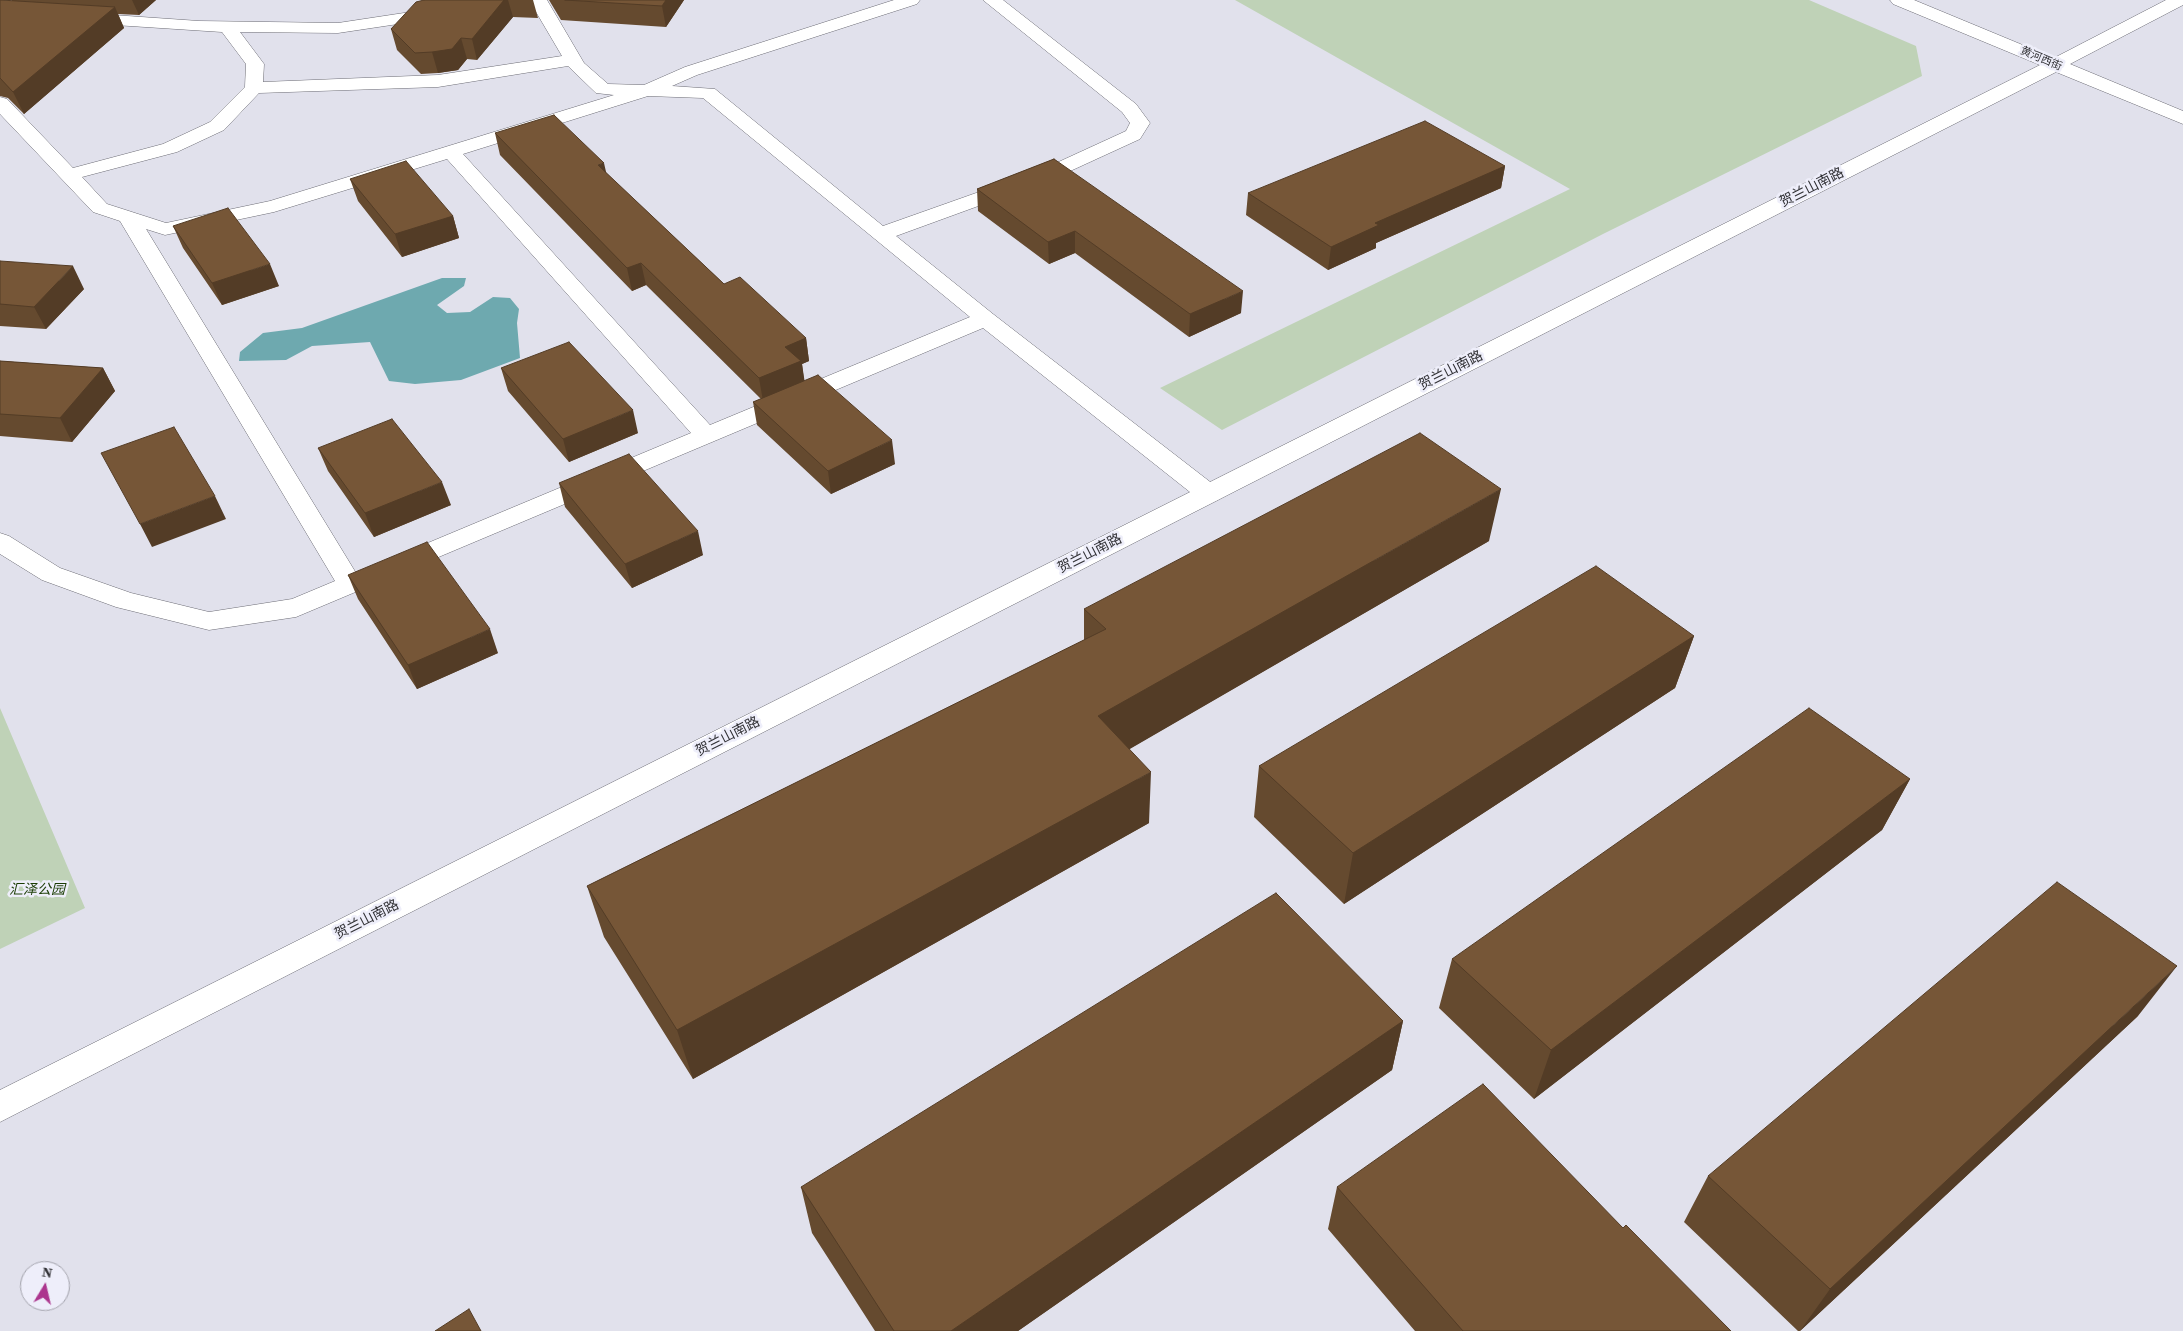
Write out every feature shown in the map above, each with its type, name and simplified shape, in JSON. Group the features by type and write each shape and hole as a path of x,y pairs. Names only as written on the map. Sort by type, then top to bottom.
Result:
{"street":[{"path":"70,17 227,26 338,28 438,13 487,0"},
{"path":"538,0 577,66 602,89 708,93 985,319 1209,494"},
{"path":"0,103 100,208 166,229 274,206 451,152 643,92 690,71 911,0"},
{"path":"880,234 1048,174 1133,135 1140,123 1129,108 992,0"},
{"name":"黄河西街","path":"1899,0 2183,118"},
{"name":"贺兰山南路","path":"0,1107 2178,0"},
{"path":"68,175 170,148 217,126 254,88 255,64 227,26"},
{"path":"254,88 438,82 574,60"},
{"path":"451,152 706,436"},
{"path":"126,216 350,585"},
{"path":"0,542 52,574 125,601 209,621 296,608 985,319"}],"green space":[{"path":"1235,0 1809,0 1916,46 1922,76 1603,234 1222,430 1160,388 1570,189"},
{"name":"汇泽公园","path":"0,708 85,908 0,949"}],"water":[{"path":"442,278 466,278 464,286 437,305 447,313 470,312 493,297 510,298 519,309 517,323 520,358 461,380 415,384 389,381 370,342 312,346 286,360 239,361 240,352 263,333 302,328"}],"building":[{"path":"0,0 115,7 13,92 0,78"},
{"path":"424,0 504,0 472,39 461,38 452,49 415,53 391,29 416,2"},
{"path":"565,0 666,0 662,6"},
{"path":"554,115 604,163 598,165 724,284 740,277 806,338 785,347 801,361 759,378 641,263 627,268 495,133"},
{"path":"1425,121 1505,166 1375,223 1379,225 1331,247 1248,193"},
{"path":"1054,159 1243,291 1190,314 1075,231 1048,242 977,189"},
{"path":"406,161 453,216 395,234 350,179"},
{"path":"228,208 270,264 212,283 173,226"},
{"path":"0,261 73,266 34,307 0,304"},
{"path":"569,342 633,410 563,439 501,368"},
{"path":"0,361 103,368 60,418 0,414"},
{"path":"818,375 892,440 828,471 753,402"},
{"path":"392,419 442,482 365,513 318,448"},
{"path":"174,427 215,496 140,524 101,453"},
{"path":"1420,433 1501,489 1098,716 1151,772 677,1030 587,886 1106,629 1084,609"},
{"path":"629,454 698,531 625,564 559,483"},
{"path":"427,542 490,629 408,665 348,575"},
{"path":"1596,566 1694,636 1353,853 1259,766"},
{"path":"1809,708 1910,779 1551,1050 1452,959"},
{"path":"2057,882 2177,966 1830,1289 1708,1176"},
{"path":"1276,893 1403,1021 951,1331 894,1331 801,1187"},
{"path":"1483,1084 1623,1228 1626,1225 1731,1331 1463,1331 1337,1187"},
{"path":"469,1309 481,1331 435,1331"}]}
